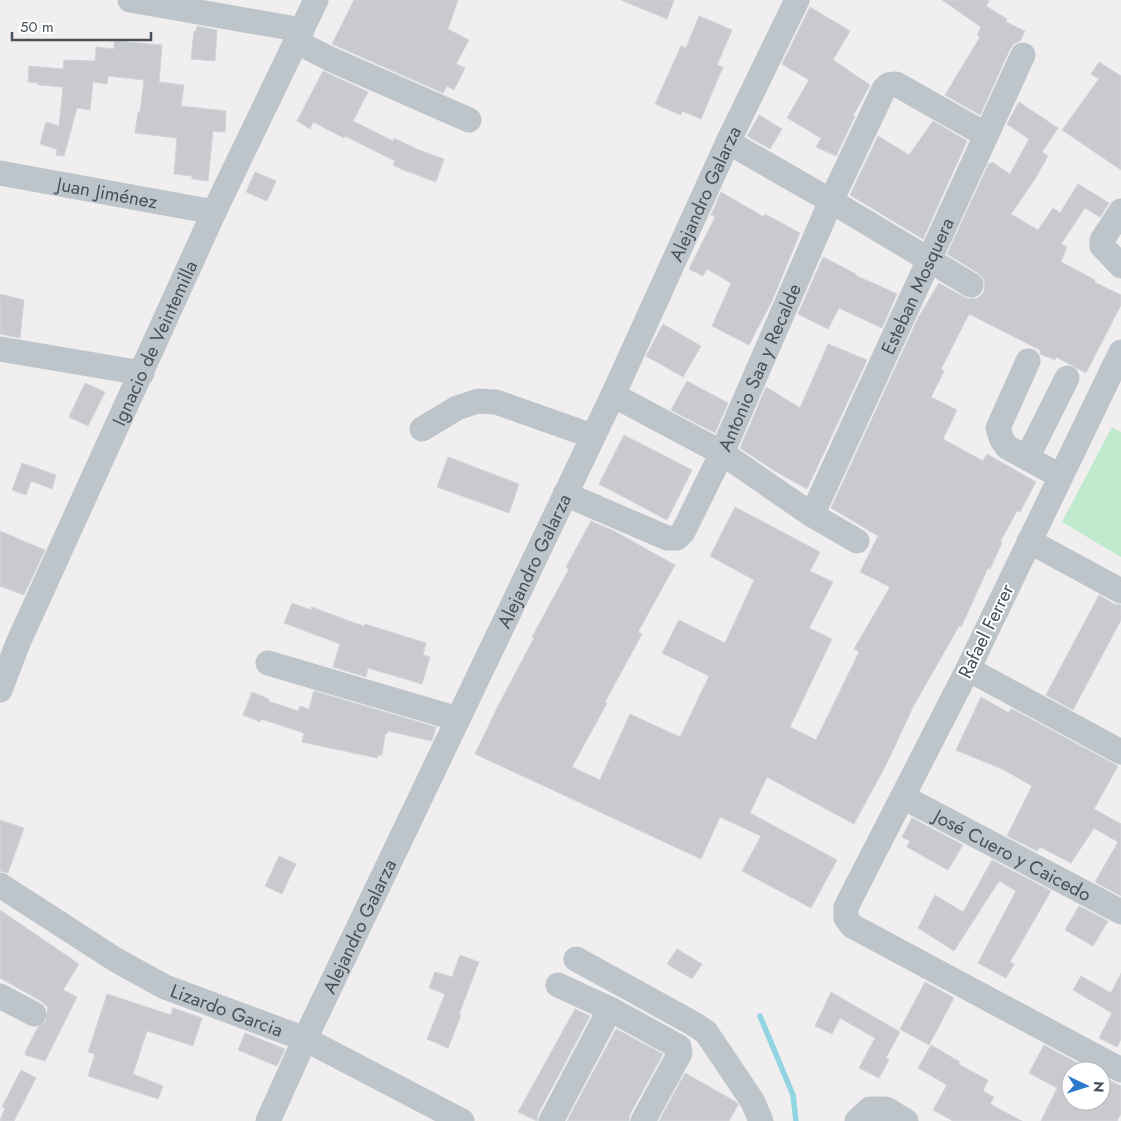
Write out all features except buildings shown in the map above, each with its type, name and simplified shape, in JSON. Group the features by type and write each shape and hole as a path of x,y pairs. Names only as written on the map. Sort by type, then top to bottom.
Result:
{"street":[{"path":"130,0 300,36 330,59 469,120"},
{"name":"Ignacio de Veintemilla","path":"0,690 9,641 142,373 214,212 316,0"},
{"name":"Alejandro Galarza","path":"268,1121 305,1039 613,395 728,142 797,0"},
{"name":"Esteban Mosquera","path":"812,516 1022,55"},
{"name":"Antonio Saa y Recalde","path":"566,494 667,538 676,538 683,532 722,453 831,201 884,89 888,84 896,84 986,135"},
{"path":"728,142 971,285"},
{"name":"Juan Jiménez","path":"0,173 214,212"},
{"path":"1121,211 1102,240 1102,246 1121,266"},
{"path":"0,348 142,373"},
{"name":"Rafael Ferrer","path":"1121,352 968,669 846,907 846,918 852,926 1121,1070"},
{"path":"1028,361 998,428 1002,440 1007,447 1060,476"},
{"path":"1027,458 1067,378"},
{"path":"613,395 722,453 812,516 857,541"},
{"path":"422,429 457,408 478,401 496,402 592,436"},
{"path":"1029,541 1121,591"},
{"path":"268,663 458,719"},
{"path":"968,669 1121,752"},
{"name":"José Cuero y Caicedo","path":"903,797 1121,912"},
{"name":"Lizardo Garcia","path":"0,885 116,960 166,987 305,1039 462,1121"},
{"path":"576,959 706,1032 752,1115"},
{"path":"558,985 610,1009 679,1048 680,1053 643,1121"},
{"path":"0,996 34,1014"},
{"path":"551,1121 610,1009"},
{"path":"857,1121 870,1109 886,1109 906,1121"}],"green space":[{"path":"1112,427 1121,432 1121,557 1062,522"}],"waterway":[{"path":"760,1016 793,1095 796,1121"}]}
